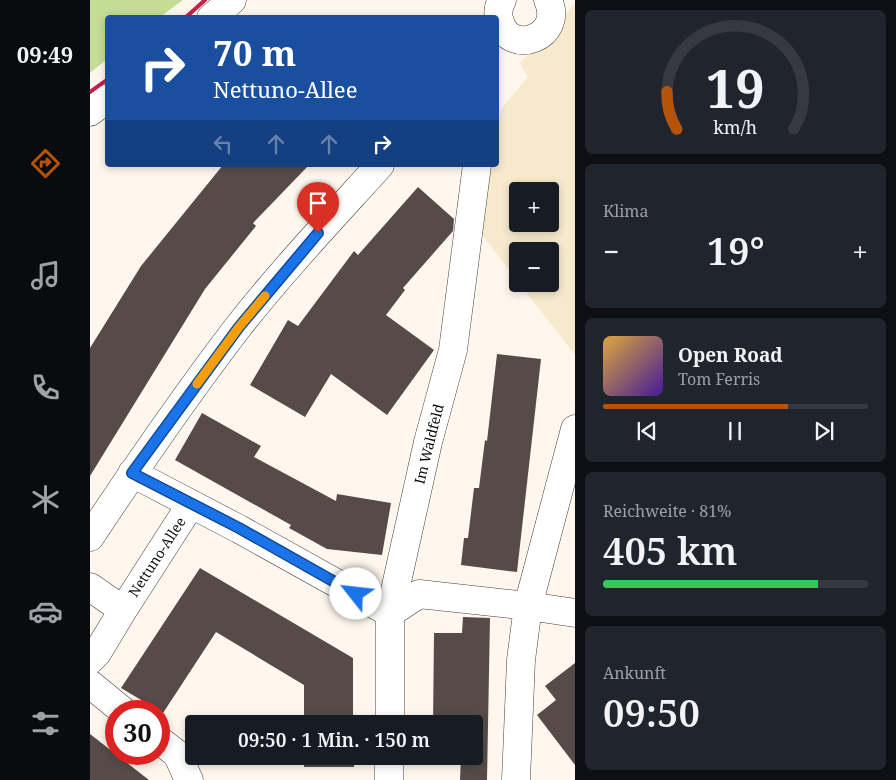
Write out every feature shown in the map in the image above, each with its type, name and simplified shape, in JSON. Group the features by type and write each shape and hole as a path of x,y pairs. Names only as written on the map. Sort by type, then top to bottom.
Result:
{"street":[{"path":"214,15 232,0"},
{"path":"499,19 505,32 519,40 535,38 547,28 551,21 552,13 548,0"},
{"path":"90,112 105,100"},
{"path":"90,537 132,473 239,327 318,233 378,167"},
{"name":"Im Waldfeld","path":"390,715 390,613 428,442 453,350 477,167"},
{"path":"516,780 521,660 528,606 575,429"},
{"path":"132,473 390,613 419,594 575,613"},
{"name":"Nettuno-Allee","path":"90,660 97,653 191,504"},
{"name":"Nettuno-Allee","path":"90,587 123,610"},
{"path":"90,684 110,700"},
{"path":"170,749 177,754 189,780"},
{"path":"389,765 389,780"}],"shaded area":[{"path":"575,4 575,355 526,292 559,292 559,242 509,242 509,270 477,228 485,167 499,167 499,117 502,108 528,77 520,63 563,22 569,9"}],"green space":[{"path":"90,0 183,0 163,15 105,15 105,61 90,73"}],"building":[{"path":"221,167 307,167 253,223 256,226 205,289 90,476 90,348 141,266"},
{"path":"418,187 454,219 453,231 403,288 405,290 386,315 434,350 387,415 331,374 305,417 250,385 288,320 298,326 354,251 358,255"},
{"path":"497,354 541,359 517,572 461,565 464,538 468,538 474,488 479,488 485,440 487,441"},
{"path":"202,413 261,446 254,457 336,501 337,494 391,503 382,555 327,549 289,528 291,525 175,460"},
{"path":"200,568 353,658 353,715 304,715 304,685 216,632 170,702 170,700 141,700 121,688"},
{"path":"463,617 490,618 487,780 460,780 461,765 483,765 483,715 433,715 434,633 462,633"},
{"path":"575,663 575,765 537,715 556,700 545,686"},
{"path":"90,734 105,746 105,765 130,765 149,780 90,780"},
{"path":"304,765 354,765 354,767 304,767"}],"railway":[{"path":"188,15 205,0"},
{"path":"90,92 105,81"}],"slow traffic":[{"path":"197,384 239,327 265,296"}],"route":[{"path":"318,233 239,327 132,473 239,528 356,594"}]}
